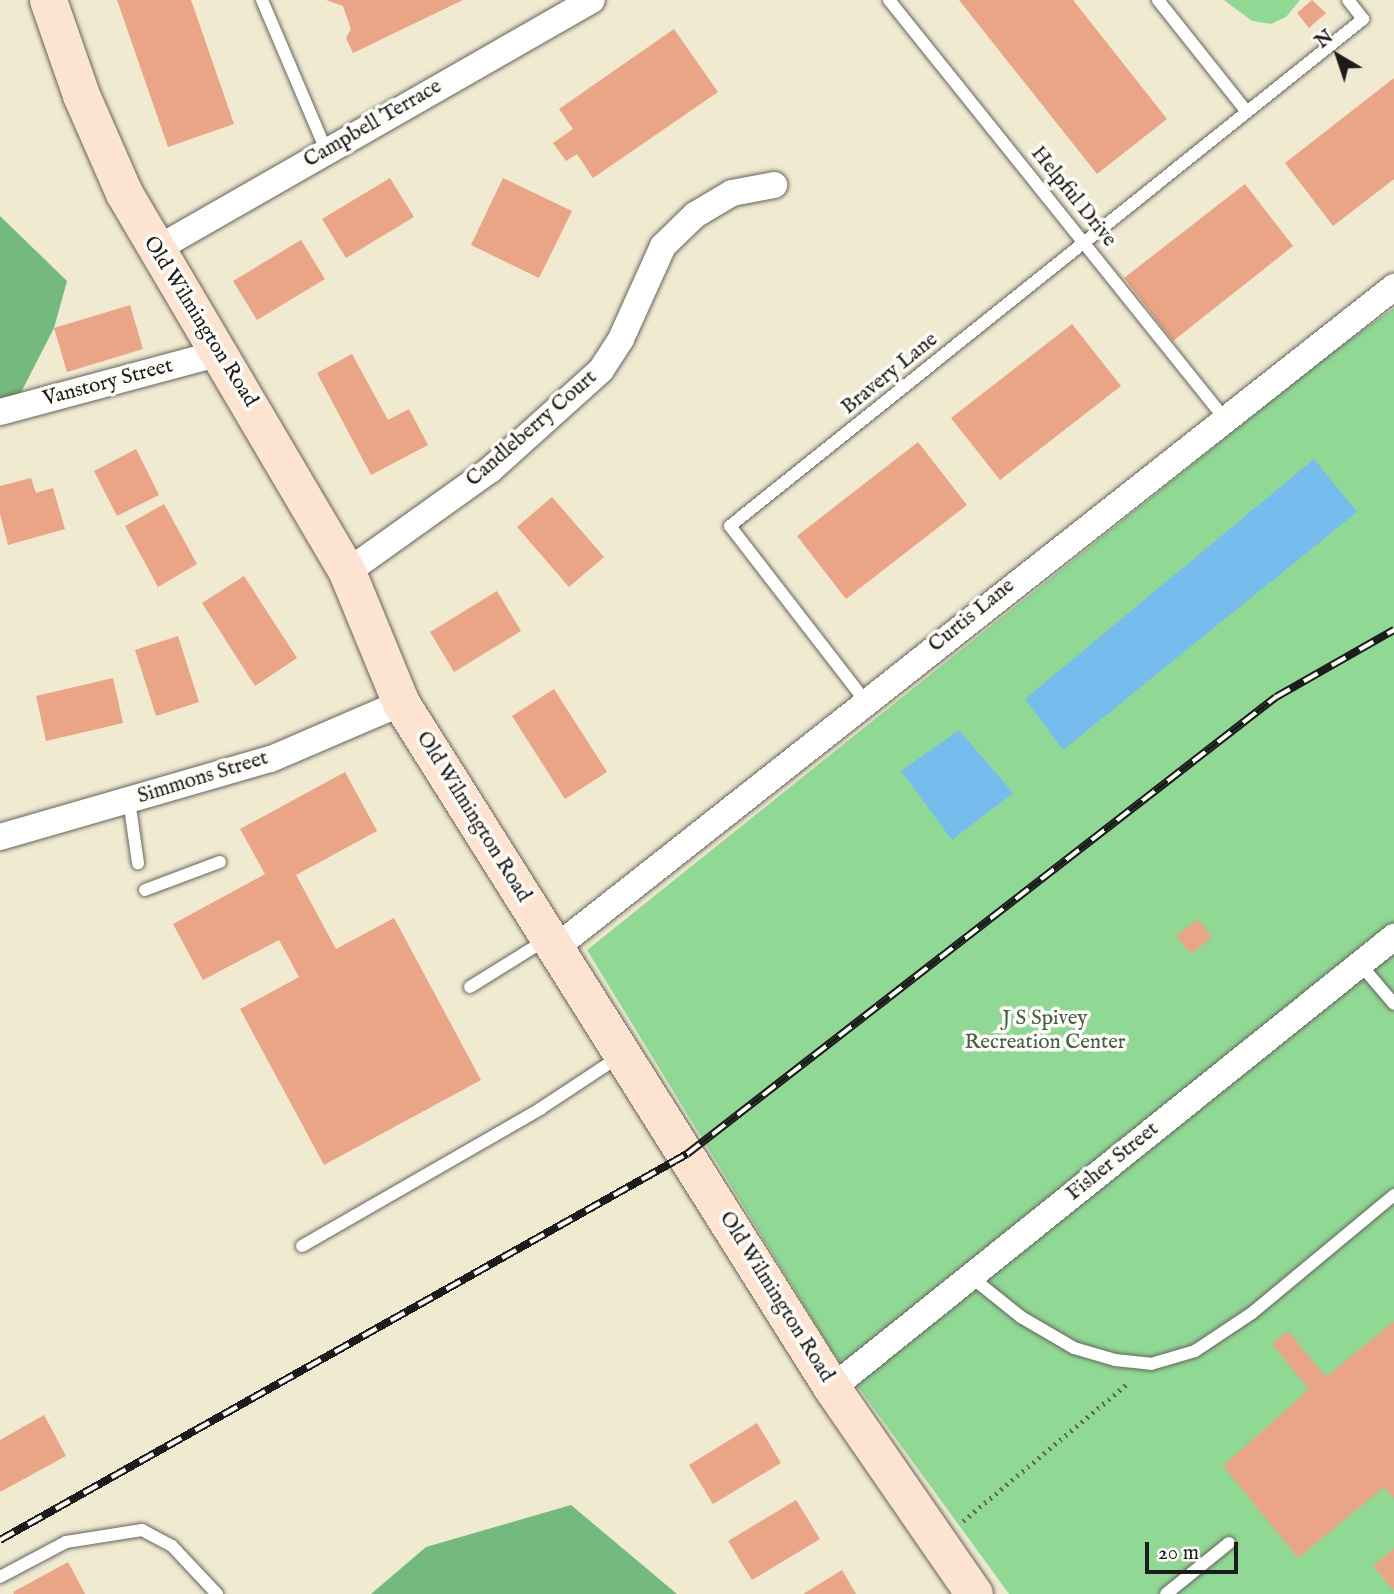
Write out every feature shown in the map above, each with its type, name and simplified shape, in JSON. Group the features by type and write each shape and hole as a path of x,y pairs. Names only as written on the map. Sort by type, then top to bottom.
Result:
{"main road":[{"name":"Old Wilmington Road","path":"48,0 81,95 124,194 217,354 252,404 347,572 401,703 550,944 832,1388 974,1594"}],"street":[{"name":"Campbell Terrace","path":"155,250 592,0"},
{"name":"Candleberry Court","path":"347,572 490,470 601,370 621,339 663,246 695,215 732,193 774,185"},
{"name":"Curtis Lane","path":"550,944 866,702 1394,287"},
{"name":"Vanstory Street","path":"0,412 217,354"},
{"name":"Simmons Street","path":"0,837 271,759 401,703"},
{"name":"Fisher Street","path":"832,1388 1394,937"}],"lane":[{"path":"262,0 326,150"},
{"name":"Helpful Drive","path":"889,0 1225,419"},
{"path":"1158,0 1247,112"},
{"name":"Bravery Lane","path":"866,702 730,526 1363,19 1348,0"},
{"path":"129,800 138,863"},
{"path":"145,890 220,862"},
{"path":"470,987 550,944"},
{"path":"1360,964 1394,1004"},
{"path":"302,1246 540,1109 622,1055"},
{"path":"970,1276 1021,1317 1074,1348 1152,1364 1195,1352 1252,1312 1394,1195"},
{"path":"0,1577 66,1542 142,1530 172,1546 217,1594"},
{"path":"1166,1594 1229,1542"}],"path":[{"path":"938,1542 1152,1364"}],"green space":[{"path":"1224,0 1300,0 1286,17 1271,24 1252,21"},
{"path":"0,216 67,281 54,328 13,408 0,403"},
{"name":"J S Spivey Recreation Center","path":"1394,308 1394,1594 1009,1594 832,1351 587,950 1335,350"},
{"path":"571,1505 677,1594 371,1594 426,1547"}],"water":[{"path":"1314,459 1357,512 1063,750 1025,699"},
{"path":"959,730 1013,793 952,840 901,771"}],"building":[{"path":"117,0 191,0 234,124 168,147"},
{"path":"326,0 463,0 353,53 346,38 351,29 343,6"},
{"path":"959,0 1073,0 1167,119 1097,174"},
{"path":"1312,0 1326,13 1309,28 1297,13"},
{"path":"674,29 718,92 593,178 577,154 566,161 553,143 573,129 559,109"},
{"path":"1394,78 1394,179 1333,226 1285,163"},
{"path":"390,178 414,217 346,258 322,219"},
{"path":"503,178 572,211 539,278 471,245"},
{"path":"1245,184 1293,246 1173,341 1124,278"},
{"path":"301,240 325,279 257,320 233,281"},
{"path":"130,305 143,349 67,372 54,328"},
{"path":"1072,324 1121,386 1000,480 951,418"},
{"path":"352,354 388,420 409,409 428,445 371,475 317,373"},
{"path":"918,442 967,505 846,599 797,536"},
{"path":"136,449 159,495 117,516 94,471"},
{"path":"31,478 36,493 53,488 65,529 8,545 0,514 0,486"},
{"path":"552,497 604,557 569,587 517,527"},
{"path":"164,504 197,564 158,587 125,526"},
{"path":"244,576 297,658 255,686 202,603"},
{"path":"497,591 521,631 454,672 430,632"},
{"path":"178,636 199,702 156,716 135,650"},
{"path":"113,678 123,723 46,741 36,696"},
{"path":"554,689 607,772 565,799 512,716"},
{"path":"345,772 377,831 296,875 336,949 394,918 481,1080 324,1165 240,1009 299,977 279,940 203,980 173,924 265,874 240,829"},
{"path":"1198,919 1212,937 1191,954 1176,936"},
{"path":"1394,1321 1394,1499 1384,1487 1298,1558 1223,1466 1309,1389 1272,1344 1288,1331 1326,1377"},
{"path":"44,1415 66,1456 0,1492 0,1440"},
{"path":"757,1423 781,1463 713,1504 689,1465"},
{"path":"796,1500 820,1539 752,1580 728,1541"},
{"path":"1394,1548 1394,1591 1373,1566"},
{"path":"68,1562 85,1594 14,1594 13,1592"},
{"path":"842,1570 856,1594 803,1594"}],"railway":[{"path":"0,1540 687,1154 1276,697 1394,630"}]}
